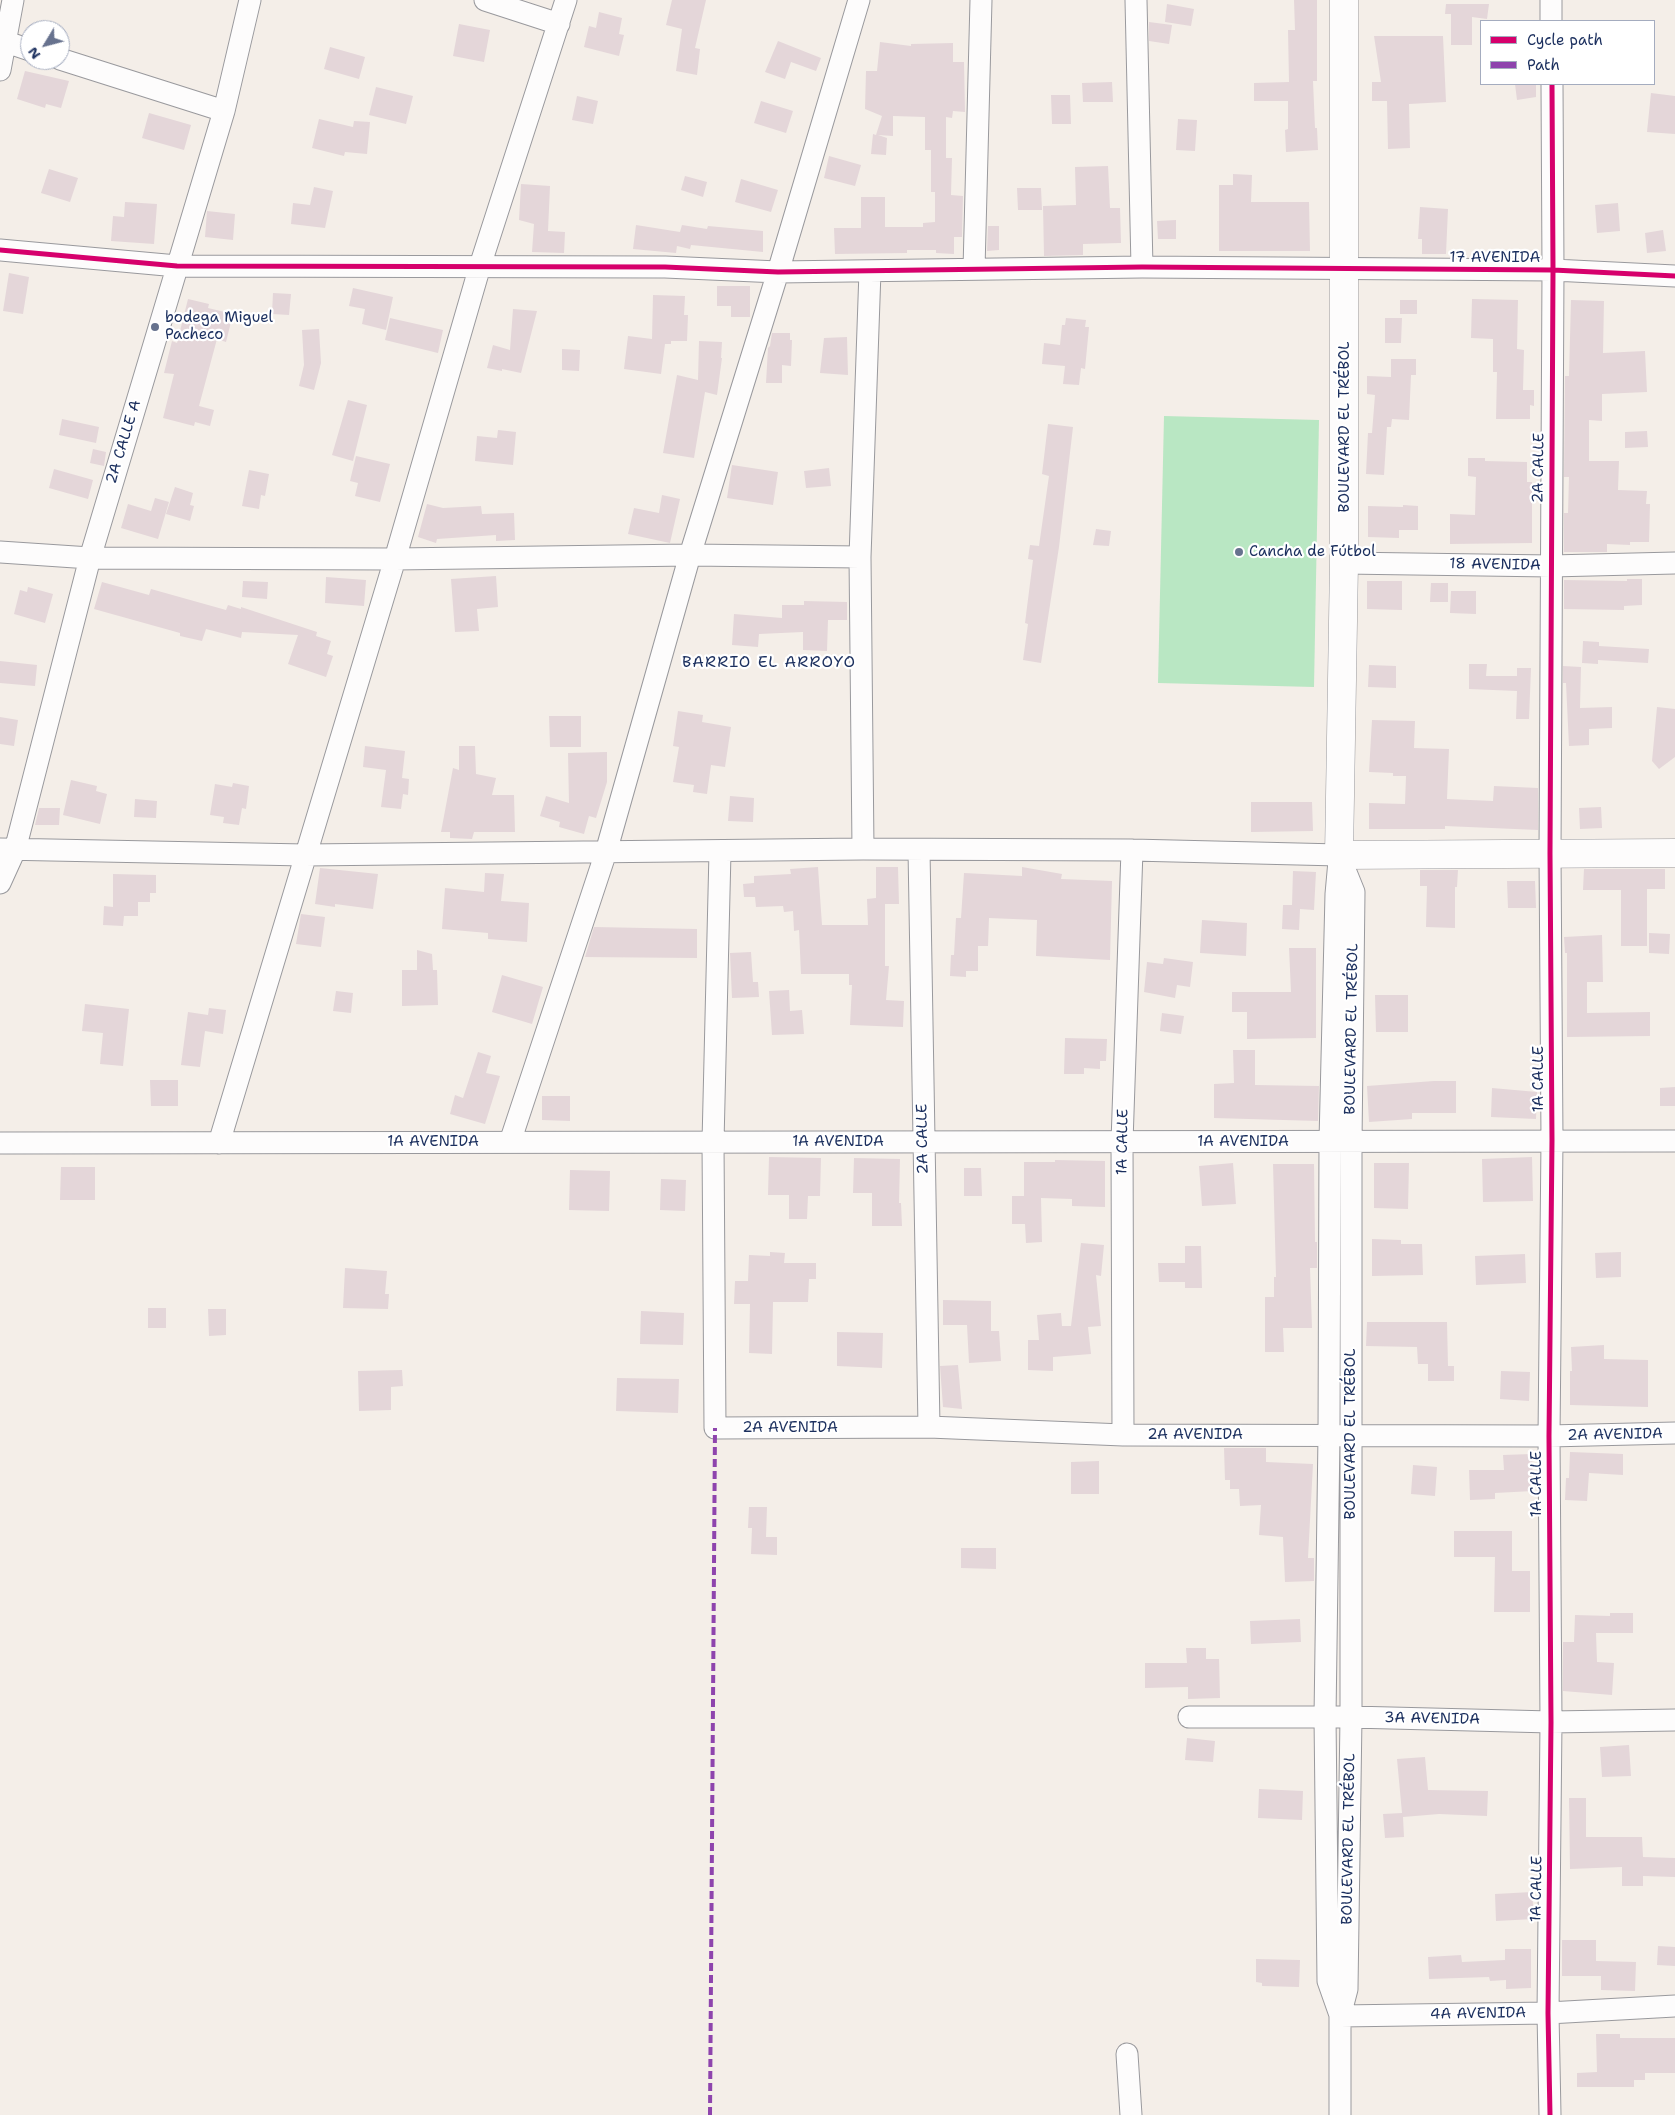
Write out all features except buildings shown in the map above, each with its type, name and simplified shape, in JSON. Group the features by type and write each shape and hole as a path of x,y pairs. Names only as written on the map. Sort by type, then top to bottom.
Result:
{"main road":[{"name":"BOULEVARD EL TRÉBOL","path":"1339,855 1344,563 1344,0"},
{"path":"1339,855 1675,853"}],"street":[{"path":"0,70 3,41 13,0"},
{"name":"2A CALLE A","path":"0,883 7,850 90,558 224,111 250,0"},
{"path":"485,0 558,24"},
{"path":"219,1143 395,559 480,266 566,0"},
{"path":"510,1142 606,852 690,555 778,272 859,0"},
{"path":"974,269 981,0"},
{"path":"1136,0 1142,267"},
{"path":"1551,0 1551,20"},
{"path":"3,41 20,47"},
{"path":"70,62 224,111"},
{"name":"2A CALLE","path":"1550,853 1554,270 1552,85"},
{"name":"17 AVENIDA","path":"0,250 177,266 665,267 778,272 1142,267 1345,270 1554,270 1675,276"},
{"path":"863,849 860,557 870,271"},
{"path":"0,552 90,558 395,559 690,555 860,557"},
{"name":"18 AVENIDA","path":"1344,563 1551,566 1675,563"},
{"path":"7,850 305,855 863,849 1132,850 1339,855"},
{"name":"2A CALLE","path":"919,850 929,1428"},
{"name":"1A CALLE","path":"1123,1434 1122,1142 1132,850"},
{"path":"712,1142 720,852"},
{"name":"1A CALLE","path":"1550,853 1552,1140 1549,1436 1551,1722 1548,2013 1550,2115"},
{"name":"BOULEVARD EL TRÉBOL","path":"1339,855 1336,894 1330,1141 1329,1435 1324,1717 1328,1981 1340,2016"},
{"name":"BOULEVARD EL TRÉBOL","path":"1339,855 1354,892 1351,1142 1351,1717 1347,1989 1340,2016 1340,2115"},
{"name":"1A AVENIDA","path":"0,1143 1675,1141"},
{"name":"2A AVENIDA","path":"712,1142 715,1428 929,1428 1123,1434 1549,1436 1675,1433"},
{"name":"3A AVENIDA","path":"1189,1717 1351,1717 1551,1722 1675,1720"},
{"name":"4A AVENIDA","path":"1340,2016 1548,2013 1675,2006"},
{"path":"1127,2054 1131,2115"}],"green space":[{"name":"Cancha de Fútbol","path":"1164,416 1319,420 1314,687 1158,683"}],"marked path":[{"path":"710,2115 715,1428"}],"cycle path":[{"path":"1550,2115 1548,2013 1551,1722 1549,1436 1552,1140 1550,853 1552,85"},
{"path":"0,250 177,266 665,267 778,272 1142,267 1553,270 1675,276"}],"place":[{"name":"bodega Miguel Pacheco","path":"155,327"},
{"name":"Cancha de Fútbol","path":"1239,552"}],"district":[{"name":"BARRIO EL ARROYO","path":"769,663"}]}
